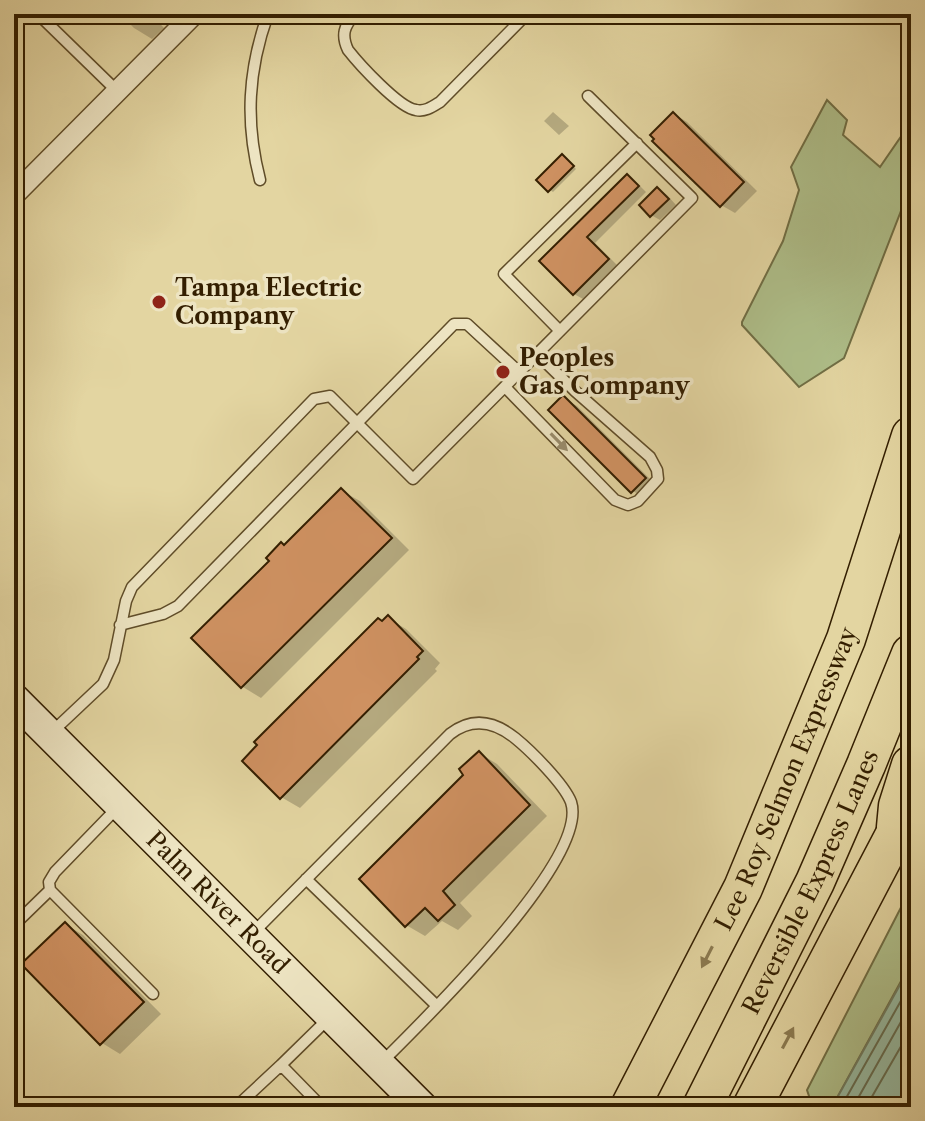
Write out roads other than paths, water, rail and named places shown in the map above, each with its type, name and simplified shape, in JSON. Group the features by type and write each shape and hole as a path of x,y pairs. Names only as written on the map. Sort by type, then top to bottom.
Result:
{"highway":[{"name":"Lee Roy Selmon Expressway","path":"630,1107 743,888 846,639 911,436"},
{"path":"743,888 792,816 844,699 911,522"},
{"name":"Reversible Express Lanes","path":"702,1107 815,882 911,654"},
{"path":"752,1107 903,819 898,806 911,765"}],"street":[{"path":"14,195 194,14"},
{"name":"Palm River Road","path":"27,720 120,805 422,1107"}],"lane":[{"path":"38,14 117,91"},
{"path":"260,180 249,113 259,43 268,14"},
{"path":"355,14 344,32 348,50 401,104 417,110 440,102 527,14"},
{"path":"27,720 103,684 114,660 120,625 132,587 314,399 330,396 413,479 692,198 588,96"},
{"path":"560,331 504,274 637,143"},
{"path":"120,625 163,614 178,606 454,324 467,324 519,372"},
{"path":"505,387 615,500 628,505 638,501 658,479 650,457 537,354"},
{"path":"250,935 460,727 484,723 502,728 538,759 571,802 573,823 547,876 482,957 380,1065"},
{"path":"120,805 55,872 49,882 50,890 153,994"},
{"path":"306,879 437,1006"},
{"path":"14,925 50,890"},
{"path":"236,1107 330,1016"},
{"path":"281,1065 322,1107"}],"water":[{"path":"911,965 911,1107 832,1107"}],"place":[{"name":"Tampa Electric Company","path":"159,302"},
{"name":"Peoples Gas Company","path":"503,372"}]}
